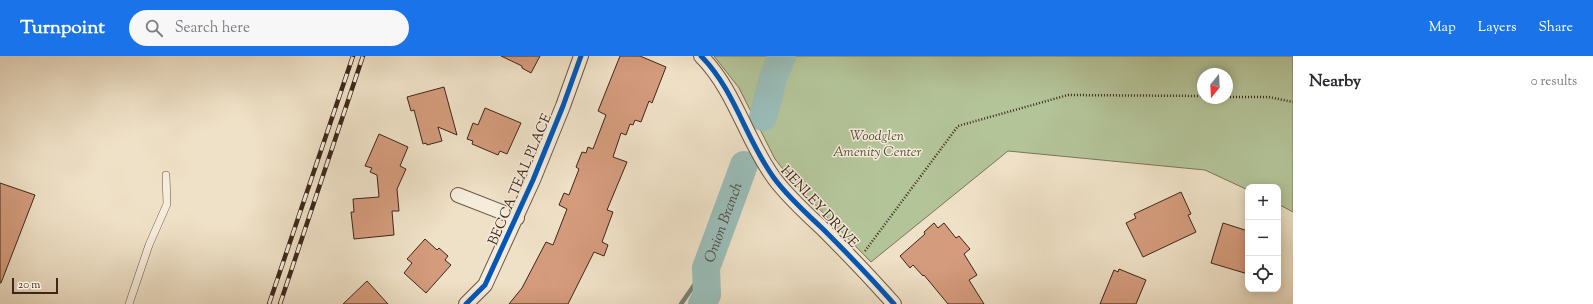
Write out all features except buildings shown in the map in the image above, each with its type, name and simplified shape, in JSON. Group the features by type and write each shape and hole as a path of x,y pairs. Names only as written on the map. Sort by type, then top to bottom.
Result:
{"street":[{"name":"BECCA TEAL PLACE","path":"466,304 486,285 517,218 560,114 580,56"},
{"name":"HENLEY DRIVE","path":"701,56 728,91 752,141 774,179 865,271 894,304"},
{"path":"458,195 517,218"}],"lane":[{"path":"129,304 149,245 168,204 166,174"}],"path":[{"path":"865,251 958,126 1068,95 1197,96"},
{"path":"1233,96 1269,97 1293,102"}],"green space":[{"name":"Woodglen Amenity Center","path":"714,56 1293,56 1293,212 1281,206 1281,184 1245,184 1245,189 1205,170 1008,151 871,262 794,183 775,159 739,88"}],"waterway":[{"name":"Onion Branch","path":"763,117 773,78 782,56"},
{"name":"Onion Branch","path":"702,304 707,295 706,268 744,165"},
{"path":"681,304 706,268"}],"railway":[{"path":"269,304 353,56"},
{"path":"280,304 363,56"}],"cycle path":[{"path":"466,304 485,285 533,180 563,106 581,56"},
{"path":"701,56 713,69 723,84 764,163 779,185 797,205 850,256 894,304"}]}
